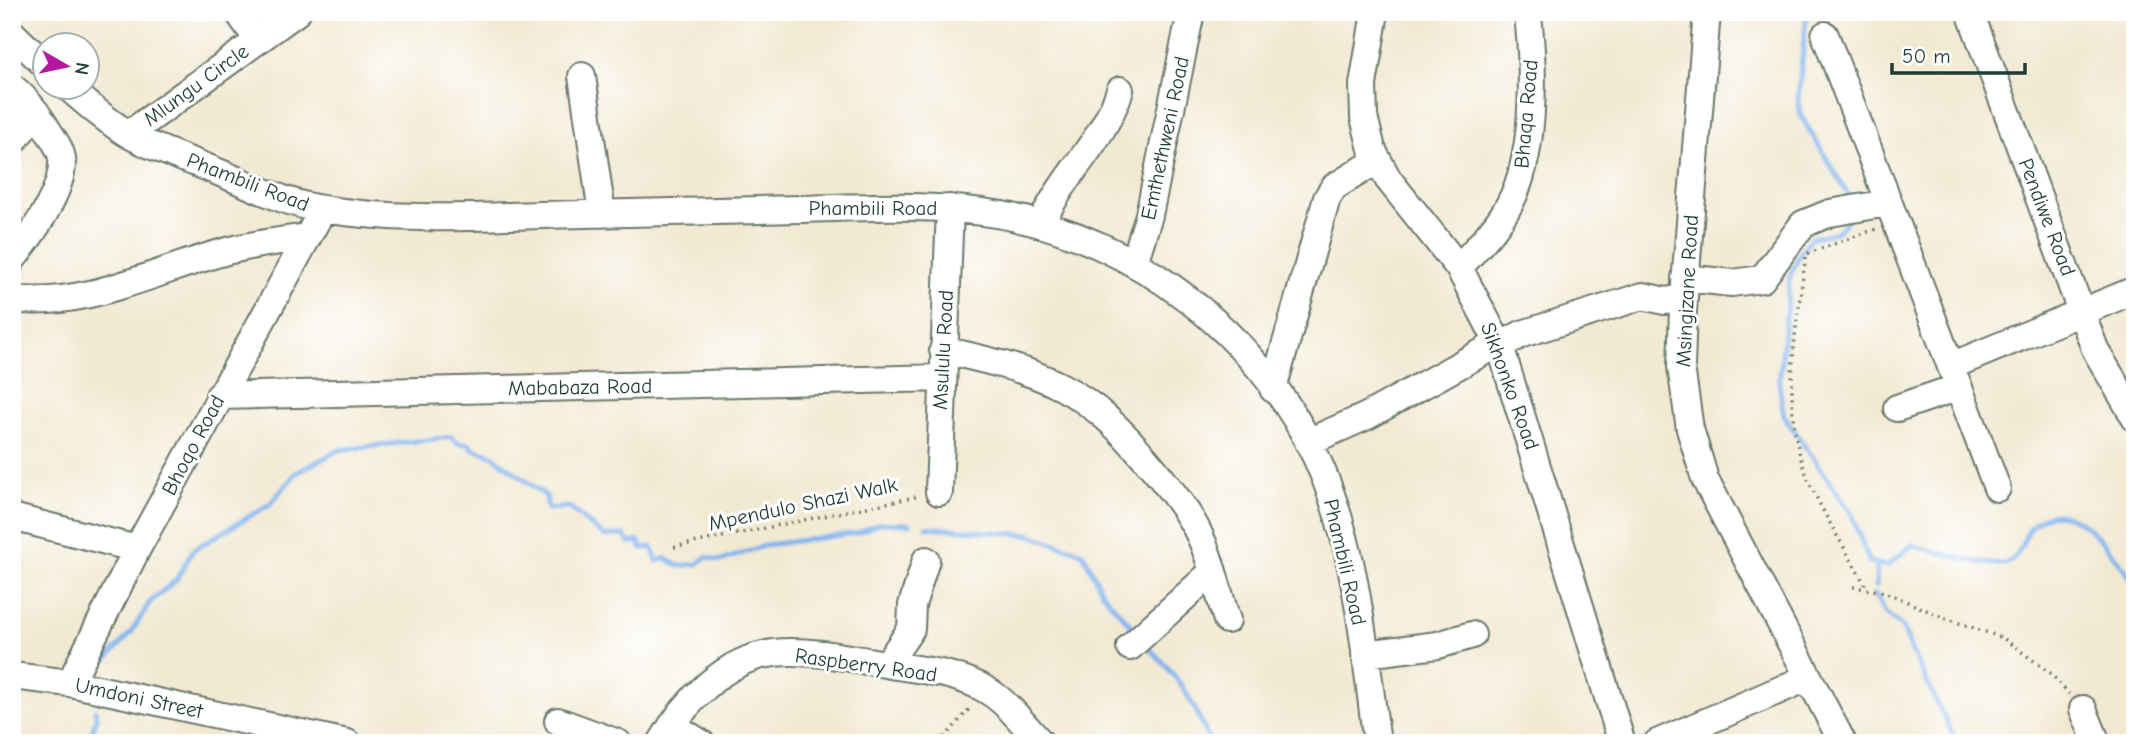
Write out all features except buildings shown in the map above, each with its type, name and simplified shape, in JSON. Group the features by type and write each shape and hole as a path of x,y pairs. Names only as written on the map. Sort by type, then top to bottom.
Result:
{"street":[{"path":"239,12 258,40"},
{"name":"Mlungu Circle","path":"129,134 297,12"},
{"name":"Emthethweni Road","path":"1134,263 1149,215 1191,12"},
{"name":"Sikhonko Road","path":"1375,12 1363,85 1364,117 1377,160 1388,179 1459,268 1499,344 1622,743"},
{"name":"Msingizane Road","path":"1707,12 1684,288 1681,367 1690,429 1705,479 1843,743"},
{"name":"Pendiwe Road","path":"1970,12 2106,372 2135,418"},
{"name":"Bhaqa Road","path":"1459,268 1509,206 1518,187 1525,159 1532,83 1529,25"},
{"path":"12,33 32,52"},
{"path":"1825,35 1884,210 1955,377 1997,488"},
{"path":"582,76 602,214"},
{"path":"12,87 36,112 59,149 60,181 33,234 12,260"},
{"path":"1041,225 1055,196 1104,129 1120,90"},
{"name":"Phambili Road","path":"87,102 129,134 293,202 323,209 429,218 908,206 1003,215 1093,242 1134,263 1178,292 1222,328 1258,366 1290,409 1308,442 1339,518 1357,592 1377,743"},
{"path":"12,142 36,112"},
{"path":"1273,389 1327,198 1334,187 1377,160"},
{"name":"Msululu Road","path":"939,492 941,378 950,208"},
{"name":"Bhoqo Road","path":"70,683 137,548 323,209"},
{"path":"1308,442 1367,416 1522,334 1643,296 1665,301 1684,288 1762,279 1804,224 1830,213 1884,210"},
{"path":"12,299 31,302 80,294 127,284 228,251 307,237"},
{"path":"1896,408 2083,313 2135,290"},
{"path":"943,350 1035,374 1059,384 1105,415 1125,433 1176,496 1200,536 1227,620"},
{"name":"Mababaza Road","path":"219,396 941,378"},
{"path":"12,517 137,548"},
{"path":"887,664 911,629 912,605 926,560"},
{"path":"1129,647 1211,573"},
{"path":"1365,654 1438,645 1472,635"},
{"name":"Raspberry Road","path":"666,734 702,690 724,673 742,663 774,653 887,664 937,673 986,689 1041,743"},
{"name":"Umdoni Street","path":"12,676 70,683 293,737 347,743"},
{"path":"1657,743 1807,678"},
{"path":"2083,709 2097,743"},
{"path":"558,721 618,743"},
{"path":"666,734 701,743"}],"path":[{"path":"1865,585 1805,472 1796,433 1792,366 1807,254 1884,210"},
{"name":"Mpendulo Shazi Walk","path":"674,547 939,492"},
{"path":"1853,587 1885,592 1942,617 2003,638 2050,673 2083,709"},
{"path":"940,743 986,689"}],"waterway":[{"path":"1807,12 1798,99 1801,116 1852,201"},
{"path":"1849,218 1837,232 1811,238 1799,255 1790,276 1779,383 1784,416 1852,514 1869,562 1887,566 1912,545 1975,561 2007,563 2018,553 2030,529 2044,517 2059,514 2074,519 2089,529 2116,558 2135,584"},
{"path":"90,670 105,661 131,633 150,602 176,580 193,550 270,504 296,473 339,450 452,437 457,443 469,444 473,449 492,455 546,496 548,509 569,507 604,536 624,535 629,543 639,541 641,548 652,547 657,561 666,558 678,566 697,564 706,557 721,561 766,545 857,533 880,523 910,524"},
{"path":"926,527 1031,535 1083,553 1103,594 1135,630"},
{"path":"1876,586 1877,564"},
{"path":"1875,594 1885,613 1903,628 1957,743"},
{"path":"1145,645 1167,666 1184,690 1210,743"},
{"path":"88,743 96,719 95,710"}]}
